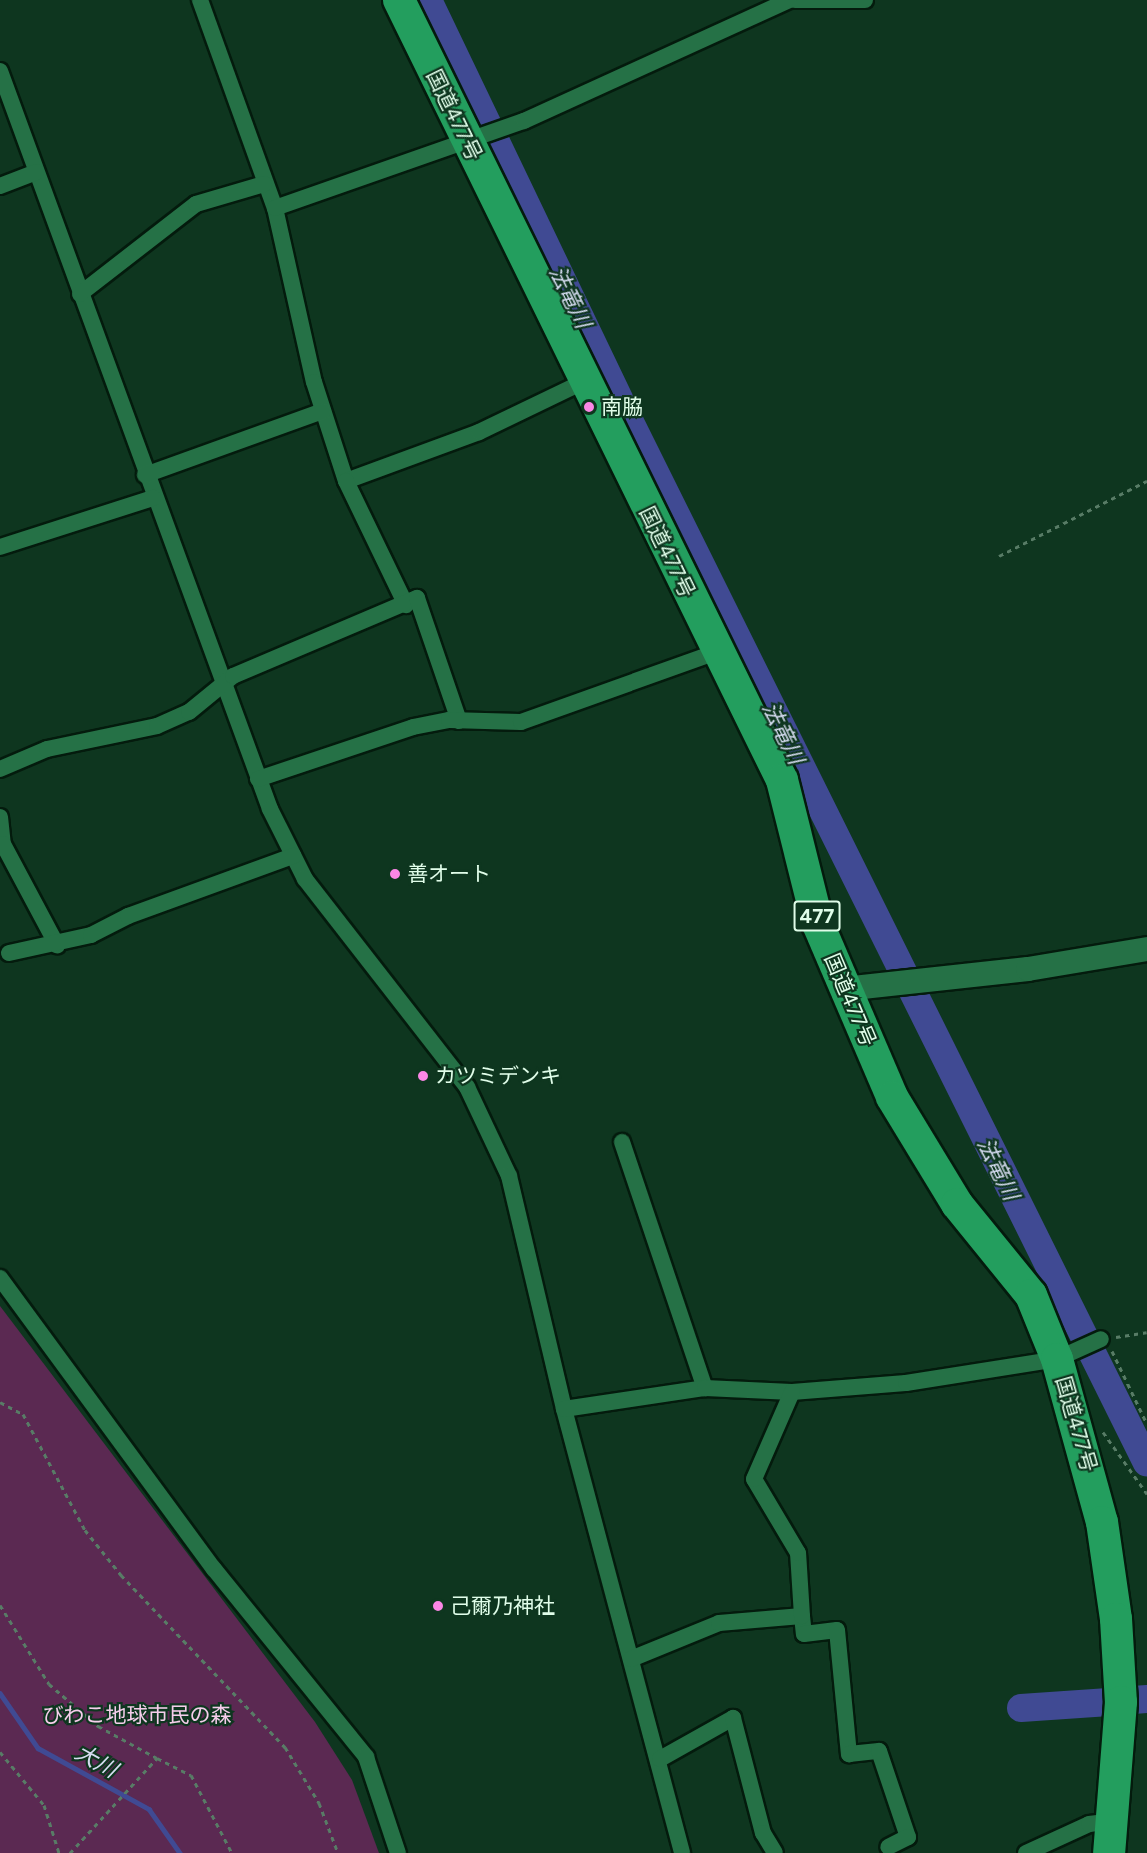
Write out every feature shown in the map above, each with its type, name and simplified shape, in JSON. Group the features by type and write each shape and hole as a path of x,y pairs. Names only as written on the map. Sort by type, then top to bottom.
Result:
{"highway":[{"name":"国道477号","path":"399,0 716,652 782,780 818,924 844,989 919,1148 1031,1295 1062,1358 1102,1522 1117,1630 1121,1702 1109,1853"}],"street":[{"path":"200,0 264,184 275,208 323,411 346,481 406,605"},
{"path":"275,208 468,144 524,121 789,0"},
{"path":"795,0 865,0"},
{"path":"0,71 222,688 258,779 293,856 350,940 467,1087 509,1176 564,1409 660,1759 682,1853"},
{"path":"0,186 36,172"},
{"path":"80,294 196,204 264,184"},
{"path":"346,481 478,432 585,381"},
{"path":"145,475 323,411"},
{"path":"0,547 153,498"},
{"path":"0,769 47,749 158,726 222,688 233,676 278,654 406,605 417,598 459,722"},
{"path":"258,779 413,727 459,722 521,722 716,652"},
{"path":"0,817 3,844 57,945"},
{"path":"9,953 57,945 293,856"},
{"path":"844,989 1028,969 1147,950"},
{"path":"622,1142 705,1388"},
{"path":"0,1278 214,1569 366,1757 398,1853"},
{"path":"564,1409 705,1388 792,1392 906,1383 1062,1358 1101,1339"},
{"path":"792,1392 754,1479 798,1552 804,1634 837,1630 849,1754 879,1751 908,1837 888,1846"},
{"path":"632,1659 719,1623 802,1616"},
{"path":"660,1759 733,1718 763,1833 775,1853"},
{"path":"1026,1853 1089,1824 1112,1821"}],"path":[{"path":"999,556 1147,481"},
{"path":"1147,1332 1106,1338 1147,1424"},
{"path":"0,1402 23,1414 85,1530 121,1575 285,1747 318,1803 338,1853"},
{"path":"1074,1409 1093,1418 1147,1494"},
{"path":"0,1605 49,1684 99,1726 191,1775 232,1853"},
{"path":"0,1752 44,1804 59,1853"},
{"path":"70,1853 144,1775 157,1758"}],"green space":[{"name":"びわこ地球市民の森","path":"0,1306 315,1722 352,1780 379,1853 0,1853"}],"waterway":[{"name":"法竜川","path":"428,0 625,412 1147,1463"},
{"name":"大川","path":"0,1693 38,1748 149,1809 180,1853"},
{"path":"1133,1700 1147,1699"},
{"path":"1021,1708 1109,1702"}],"place":[{"name":"南脇","path":"589,407"},
{"name":"善オート","path":"395,874"},
{"name":"カツミデンキ","path":"423,1076"},
{"name":"己爾乃神社","path":"438,1606"}]}
